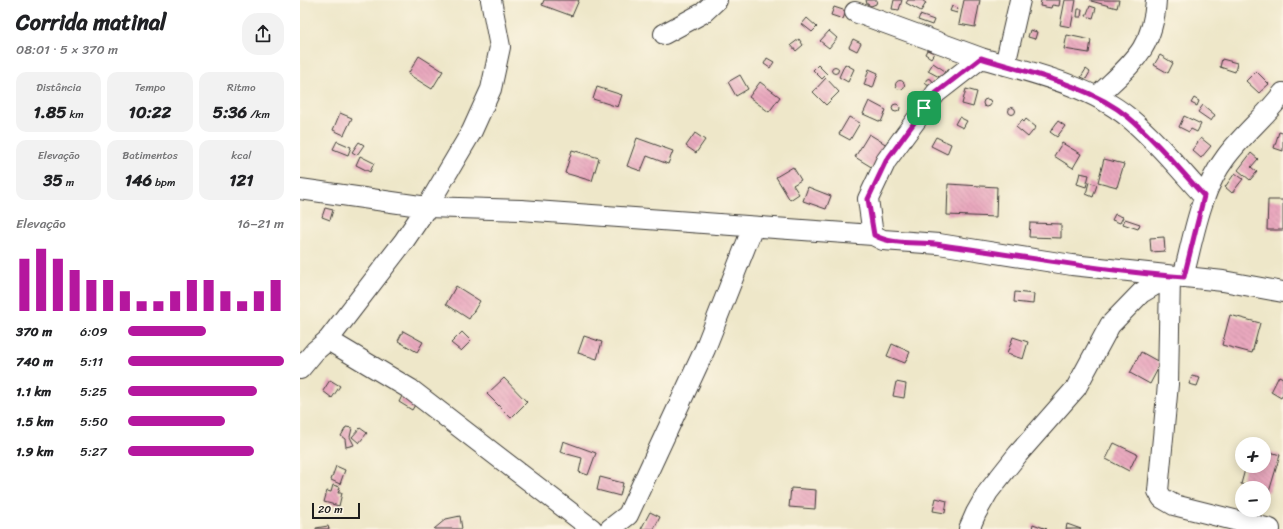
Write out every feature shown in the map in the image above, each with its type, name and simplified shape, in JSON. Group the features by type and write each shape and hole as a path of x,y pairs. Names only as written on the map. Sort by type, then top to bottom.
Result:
{"street":[{"path":"300,369 315,351 328,340 404,241 427,207 472,131 491,89 500,47 491,0"},
{"path":"664,34 703,13 717,0"},
{"path":"1005,65 1020,0"},
{"path":"1097,98 1141,54 1151,34 1156,0"},
{"path":"855,12 981,58 1047,78 1097,98 1127,116 1204,196"},
{"path":"874,235 868,199 886,161 936,93 981,58"},
{"path":"1270,529 1225,524 1174,506 1162,498 1158,491 1177,276 1204,196 1212,178 1226,156 1283,93"},
{"path":"300,189 427,207 521,210 874,235 883,240 939,244 1072,265 1222,281 1283,292"},
{"path":"610,529 628,515 705,349 753,227"},
{"path":"969,529 988,492 1018,454 1076,388 1110,325 1141,293 1177,276"},
{"path":"328,340 410,389 592,529"}],"building":[{"path":"544,0 579,0 572,16 542,5"},
{"path":"866,0 877,0 876,4 871,6 867,4"},
{"path":"894,0 902,0 899,10 892,9"},
{"path":"908,0 922,0 926,3 921,11 906,3"},
{"path":"964,0 980,0 975,27 959,24"},
{"path":"1041,0 1060,0 1059,6 1052,5 1051,8 1040,6"},
{"path":"1065,0 1076,0 1071,27 1060,25"},
{"path":"1091,0 1119,0 1117,8"},
{"path":"952,6 958,8 957,13 950,11"},
{"path":"1090,6 1096,8 1093,18 1086,16"},
{"path":"834,7 846,11 843,19 831,15"},
{"path":"1078,9 1082,9 1081,17 1077,17"},
{"path":"920,15 934,20 932,25 918,20"},
{"path":"807,18 817,27 812,32 802,24"},
{"path":"1030,30 1037,32 1035,39 1028,37"},
{"path":"829,31 837,38 829,48 820,41"},
{"path":"1067,35 1091,40 1089,53 1064,49"},
{"path":"799,39 803,45 796,51 791,45"},
{"path":"853,39 861,43 857,51 849,47"},
{"path":"927,50 934,53 931,58 925,54"},
{"path":"1160,55 1173,63 1168,73 1154,65"},
{"path":"419,56 443,71 432,89 408,74"},
{"path":"767,58 774,62 770,68 764,64"},
{"path":"1222,59 1237,63 1235,72 1220,67"},
{"path":"933,63 945,71 941,78 928,71"},
{"path":"845,64 854,69 848,82 839,77"},
{"path":"818,65 827,74 822,79 813,70"},
{"path":"835,66 839,70 835,74 831,70"},
{"path":"869,69 878,73 873,88 864,85"},
{"path":"1086,69 1090,72 1086,79 1081,77"},
{"path":"1256,71 1269,84 1259,93 1246,81"},
{"path":"740,75 748,89 736,96 728,82"},
{"path":"826,78 839,92 826,105 813,92"},
{"path":"929,79 932,82 929,85 926,82"},
{"path":"898,81 902,81 904,85 902,89 898,89 896,87 896,83"},
{"path":"760,82 780,97 769,112 749,97"},
{"path":"597,87 622,95 618,107 593,99"},
{"path":"966,89 977,92 973,107 962,104"},
{"path":"1194,98 1199,101 1197,106 1191,103"},
{"path":"987,99 990,100 990,106 987,107 984,106 983,103 984,100"},
{"path":"869,101 886,110 881,122 863,114"},
{"path":"894,104 898,104 900,108 898,112 894,112 892,110 892,106"},
{"path":"1203,105 1215,115 1211,121 1198,112"},
{"path":"1012,108 1015,111 1012,114 1009,111"},
{"path":"340,113 352,118 344,135 333,130"},
{"path":"1184,116 1201,124 1197,132 1191,129 1189,132 1179,127"},
{"path":"849,117 860,123 850,140 839,134"},
{"path":"959,117 967,121 963,128 955,124"},
{"path":"1026,119 1036,127 1028,137 1016,127 1022,120 1024,122"},
{"path":"1058,121 1065,126 1057,137 1050,132"},
{"path":"1279,132 1283,133 1283,151 1274,148"},
{"path":"695,133 705,140 696,153 686,146"},
{"path":"869,134 887,145 873,168 855,157"},
{"path":"936,137 951,144 947,154 931,146"},
{"path":"637,138 673,151 668,164 647,156 641,171 627,166"},
{"path":"1201,138 1211,146 1201,158 1192,150"},
{"path":"337,141 351,147 348,155 333,149"},
{"path":"359,142 364,145 357,155 352,152"},
{"path":"1062,143 1081,154 1073,168 1054,156"},
{"path":"572,150 599,158 592,181 565,173"},
{"path":"1251,153 1258,159 1251,167 1257,172 1250,180 1238,170"},
{"path":"360,156 374,163 370,172 356,165"},
{"path":"1104,159 1124,164 1117,187 1098,182"},
{"path":"793,167 801,180 793,185 799,194 790,200 776,177"},
{"path":"1080,173 1089,175 1086,187 1077,184"},
{"path":"1235,173 1243,179 1232,193 1225,187"},
{"path":"1089,182 1097,185 1093,197 1086,194"},
{"path":"948,184 997,187 996,217 947,215"},
{"path":"808,187 831,196 826,209 803,201"},
{"path":"1268,200 1283,200 1283,230 1267,230"},
{"path":"325,208 333,210 330,220 322,217"},
{"path":"1115,214 1123,217 1120,223 1112,220"},
{"path":"1125,219 1140,224 1138,229 1123,224"},
{"path":"1030,223 1061,224 1061,238 1029,237"},
{"path":"1164,237 1165,251 1151,252 1150,238"},
{"path":"456,286 480,301 469,319 446,304"},
{"path":"1015,292 1034,294 1033,304 1014,302"},
{"path":"1230,315 1260,323 1252,353 1222,345"},
{"path":"403,331 423,342 417,352 398,341"},
{"path":"462,332 471,341 461,351 451,343"},
{"path":"584,336 602,342 597,359 578,353"},
{"path":"1013,337 1028,342 1023,359 1007,354"},
{"path":"892,344 910,352 905,363 887,356"},
{"path":"1141,352 1161,363 1150,384 1130,373"},
{"path":"1192,376 1200,378 1197,386 1189,384"},
{"path":"1279,376 1283,378 1283,394 1281,398 1271,392"},
{"path":"504,378 527,402 511,418 487,394"},
{"path":"330,380 340,386 332,398 323,391"},
{"path":"896,382 906,384 904,398 893,396"},
{"path":"402,396 416,403 412,410 399,402"},
{"path":"346,427 352,428 350,437 354,445 346,447 345,439 341,436"},
{"path":"360,428 367,433 359,443 352,437"},
{"path":"563,441 596,453 588,475 579,472 582,458 560,452"},
{"path":"1114,443 1137,454 1129,471 1106,459"},
{"path":"1271,452 1280,455 1271,485 1271,481 1242,481 1244,473 1271,473"},
{"path":"336,466 345,470 340,484 331,480"},
{"path":"600,477 623,483 620,496 597,490"},
{"path":"333,485 340,487 338,493 342,493 339,506 324,502 327,491 331,492"},
{"path":"791,488 816,490 815,509 789,507"},
{"path":"936,498 947,501 945,513 933,511"},
{"path":"650,512 660,517 654,529 641,529"},
{"path":"460,516 462,529 434,529 446,519"},
{"path":"1033,524 1047,529 1032,529"},
{"path":"1067,524 1081,529 1066,529"},
{"path":"328,526 329,529 316,529 316,528"}],"route":[{"path":"981,58 1047,78 1097,98 1127,116 1204,196 1184,277 1072,265 939,244 883,240 874,235 868,199 886,161 924,108 936,93 981,58"}]}
